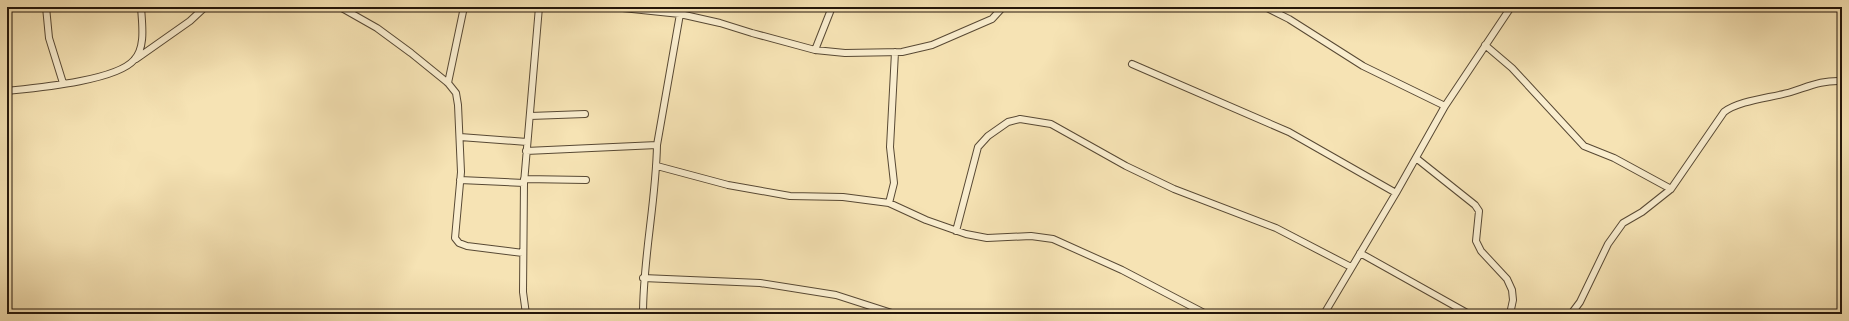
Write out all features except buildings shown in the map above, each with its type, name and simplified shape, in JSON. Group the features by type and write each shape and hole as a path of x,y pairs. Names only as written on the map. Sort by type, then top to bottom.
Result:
{"street":[{"path":"46,7 49,38 63,84"},
{"path":"133,61 141,47 141,7"},
{"path":"7,91 63,84 102,76 124,67 190,21 205,7"},
{"path":"340,7 377,28 411,53 448,83 456,93 460,137 460,180 455,238 467,246 523,253"},
{"path":"448,83 464,7"},
{"path":"526,314 523,253 524,181 539,7"},
{"path":"613,7 680,14 720,23 752,34 814,50 845,53 902,52 932,45 992,20 1003,7"},
{"path":"814,50 832,7"},
{"path":"1265,7 1289,19 1363,66 1445,106"},
{"path":"1324,314 1396,194 1445,106 1511,7"},
{"path":"643,314 643,278 657,166 658,145 680,14"},
{"path":"1485,45 1512,68 1584,146 1614,158 1671,189"},
{"path":"889,203 894,183 890,147 895,52"},
{"path":"1132,64 1289,132 1396,194"},
{"path":"1571,314 1580,302 1608,244 1623,223 1642,212 1671,189 1724,112 1732,106 1792,92 1813,84 1842,81"},
{"path":"530,116 585,114"},
{"path":"956,231 978,147 982,141 993,132 1008,122 1020,119 1051,124 1126,166 1174,189 1276,228 1351,267"},
{"path":"460,137 527,142"},
{"path":"526,151 658,145"},
{"path":"1416,158 1475,205 1479,211 1476,241 1481,251 1507,279 1512,290 1513,300 1510,314"},
{"path":"657,166 728,184 790,196 843,197 889,203 956,231 987,238 1031,236 1053,239 1122,270 1206,314"},
{"path":"460,180 586,180"},
{"path":"1360,253 1469,314"},
{"path":"643,278 760,283 836,296 895,314"}]}
